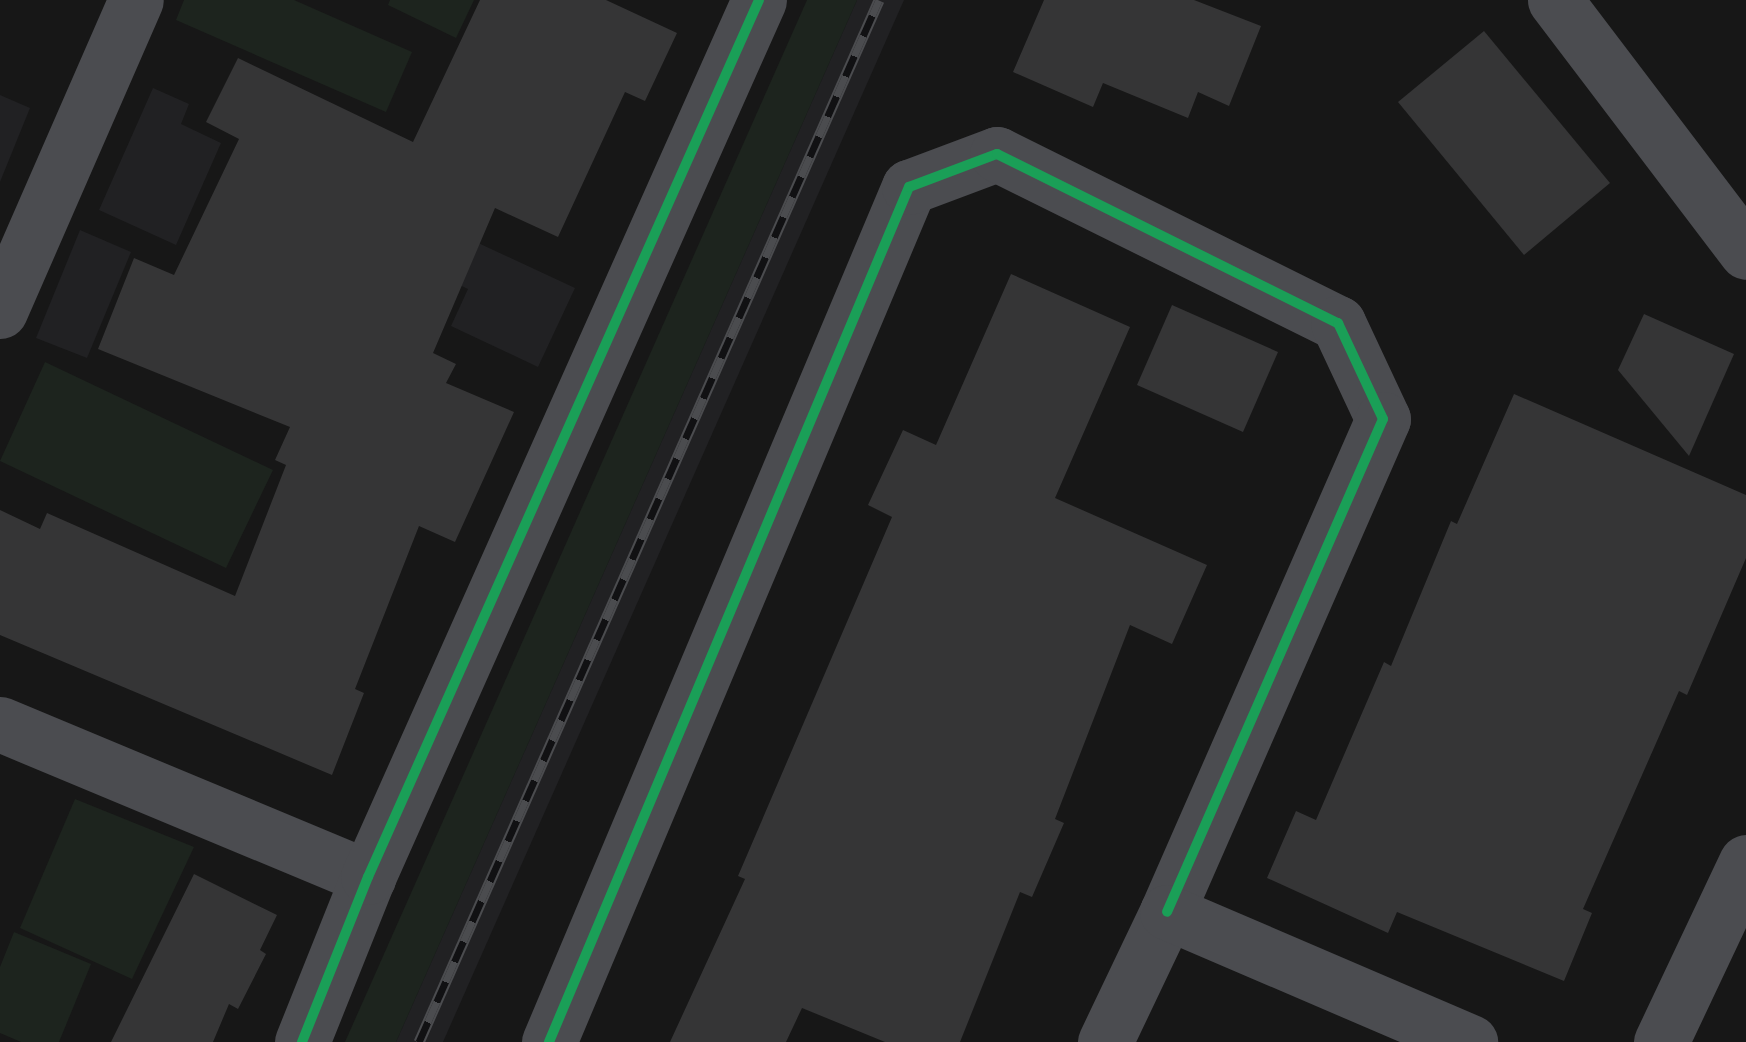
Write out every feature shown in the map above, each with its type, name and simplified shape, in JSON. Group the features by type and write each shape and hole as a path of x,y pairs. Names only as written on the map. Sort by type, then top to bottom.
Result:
{"street":[{"path":"0,312 136,0"},
{"path":"302,1042 368,876 760,0"},
{"path":"1556,0 1746,252"},
{"path":"549,1042 908,186 997,154 1338,323 1383,419 1167,912 1105,1042"},
{"path":"0,724 368,876"},
{"path":"1661,1042 1746,862"},
{"path":"1167,912 1470,1042"}],"shaded area":[{"path":"184,0 294,0 412,52 386,112 176,20"},
{"path":"390,0 474,0 456,38 388,5"},
{"path":"807,0 857,0 396,1042 345,1042"},
{"path":"857,0 904,0 443,1042 396,1042"},
{"path":"153,88 189,104 181,124 221,143 176,245 99,210"},
{"path":"0,95 30,108 0,182"},
{"path":"375,195 575,288 538,367 451,326 468,289 355,236"},
{"path":"80,230 131,252 87,358 36,338"},
{"path":"45,362 273,470 226,568 0,461"},
{"path":"75,799 194,847 132,979 20,928"},
{"path":"14,932 91,964 59,1042 21,1042 0,1033 0,967"}],"building":[{"path":"480,0 606,0 677,33 645,101 625,92 558,237 495,208 433,353 456,364 446,383 514,412 455,542 419,526 355,689 364,693 332,775 0,635 0,510 40,529 47,513 235,596 286,465 275,460 290,427 98,349 134,258 174,275 239,139 206,122 238,58 413,142"},
{"path":"1044,0 1194,0 1261,26 1229,106 1198,92 1188,118 1103,83 1093,107 1013,72"},
{"path":"1484,31 1610,183 1524,255 1398,102"},
{"path":"1011,274 1130,327 1055,498 1207,565 1172,644 1130,625 1055,819 1064,823 1032,897 1020,892 960,1042 885,1042 802,1008 786,1042 670,1042 745,879 738,876 892,517 868,505 903,430 936,445"},
{"path":"1172,305 1278,352 1243,432 1137,385"},
{"path":"1644,314 1734,354 1689,456 1618,370"},
{"path":"1514,394 1746,495 1746,558 1687,695 1679,691 1583,909 1592,913 1564,981 1397,912 1388,933 1267,878 1296,811 1316,820 1384,662 1391,666 1451,521 1457,524"},
{"path":"194,874 277,915 260,950 266,954 238,1009 229,1004 213,1042 111,1042"}],"railway":[{"path":"419,1042 879,0"}],"cycle path":[{"path":"302,1042 368,877 759,0"},
{"path":"549,1042 909,187 997,154 1338,323 1383,419 1167,912"}]}
